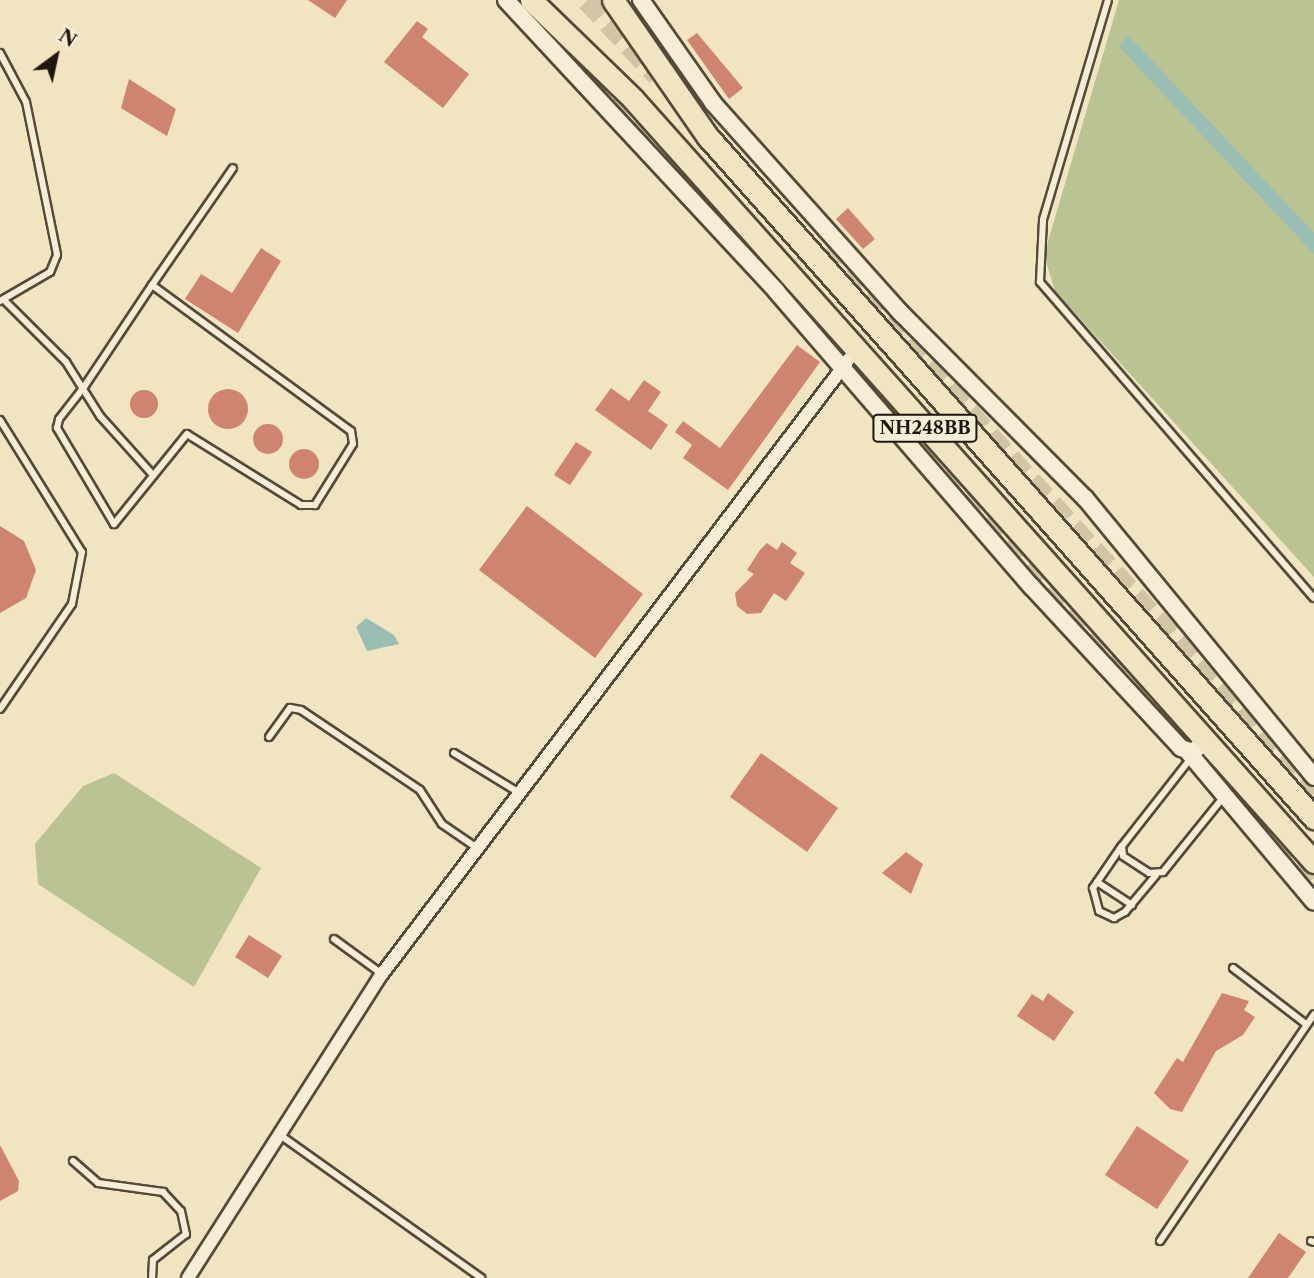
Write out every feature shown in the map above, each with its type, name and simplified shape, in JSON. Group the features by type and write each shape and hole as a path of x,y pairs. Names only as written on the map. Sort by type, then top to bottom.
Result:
{"highway":[{"name":"NH248BB","path":"531,0 633,99 849,358 1196,750 1314,862"},
{"name":"NH248BB","path":"615,3 708,137 1314,818"}],"street":[{"path":"188,1278 382,974 849,358 506,0"},
{"path":"641,0 713,103 901,313 1079,490 1314,777"},
{"path":"1196,750 1222,799 1314,902"}],"lane":[{"path":"1108,0 1043,220 1040,282 1314,598"},
{"path":"0,53 26,102 57,255 50,272 2,300 58,353 82,390 153,475"},
{"path":"152,285 354,438 320,499 309,507 187,434 118,523 108,522 57,428 152,285 233,168"},
{"path":"0,421 82,552 72,604 0,709"},
{"path":"269,737 286,712 301,710 420,790 442,824 479,849"},
{"path":"1196,750 1097,882 1092,899 1098,911 1114,918 1132,905 1222,799"},
{"path":"454,753 518,793"},
{"path":"1122,846 1127,859 1156,875"},
{"path":"1097,882 1132,905"},
{"path":"334,939 382,974"},
{"path":"1233,968 1306,1024"},
{"path":"1160,1241 1314,1014"},
{"path":"278,1134 481,1278"},
{"path":"73,1161 98,1183 163,1192 181,1211 186,1234 153,1260 152,1278"}],"green space":[{"path":"1119,0 1314,0 1314,577 1055,291 1044,255"},
{"path":"114,773 261,868 194,987 38,884 35,844 83,786"}],"water":[{"path":"1129,36 1314,233 1314,254 1118,46"},
{"path":"366,618 394,635 399,644 367,651 356,627"}],"building":[{"path":"308,0 347,0 335,18"},
{"path":"417,21 428,29 422,37 469,74 443,108 384,62"},
{"path":"697,33 743,88 729,99 687,40"},
{"path":"129,79 176,109 167,136 121,108"},
{"path":"848,208 875,239 863,249 836,219"},
{"path":"261,248 281,261 238,333 185,299 201,274 232,293"},
{"path":"797,345 820,362 728,490 683,458 692,445 675,432 683,421 720,448"},
{"path":"644,380 661,392 648,411 668,425 651,450 595,410 611,388 629,401"},
{"path":"228,389 242,395 248,409 242,423 228,429 214,423 208,409 214,395"},
{"path":"144,390 154,394 158,404 154,414 144,418 134,414 130,404 134,394"},
{"path":"268,424 279,428 283,439 279,450 268,454 257,450 253,439 257,428"},
{"path":"576,442 592,452 570,485 554,475"},
{"path":"304,449 310,450 318,458 318,470 310,478 304,479 298,478 290,470 289,464 290,458 298,450"},
{"path":"527,506 643,594 595,658 479,570"},
{"path":"0,526 24,541 36,570 26,598 0,613"},
{"path":"782,542 797,553 790,563 805,573 786,601 774,593 761,613 747,614 737,606 735,593 754,574 747,570 760,550 767,543 777,550"},
{"path":"761,753 838,808 807,852 730,797"},
{"path":"906,852 923,864 911,894 882,873"},
{"path":"249,935 282,956 268,978 235,957"},
{"path":"1048,993 1074,1012 1054,1041 1017,1016 1032,994 1043,1001"},
{"path":"1222,993 1249,1001 1244,1010 1255,1017 1243,1035 1216,1051 1182,1112 1170,1109 1154,1093 1177,1058 1183,1062"},
{"path":"1137,1126 1189,1161 1157,1209 1105,1175"},
{"path":"0,1145 19,1181 18,1191 0,1201"},
{"path":"1279,1233 1306,1252 1288,1278 1248,1278"}],"tunnel":[{"path":"587,0 657,75"},
{"path":"550,31 695,182"},
{"path":"823,251 1314,793"},
{"path":"846,353 1314,885"}]}
